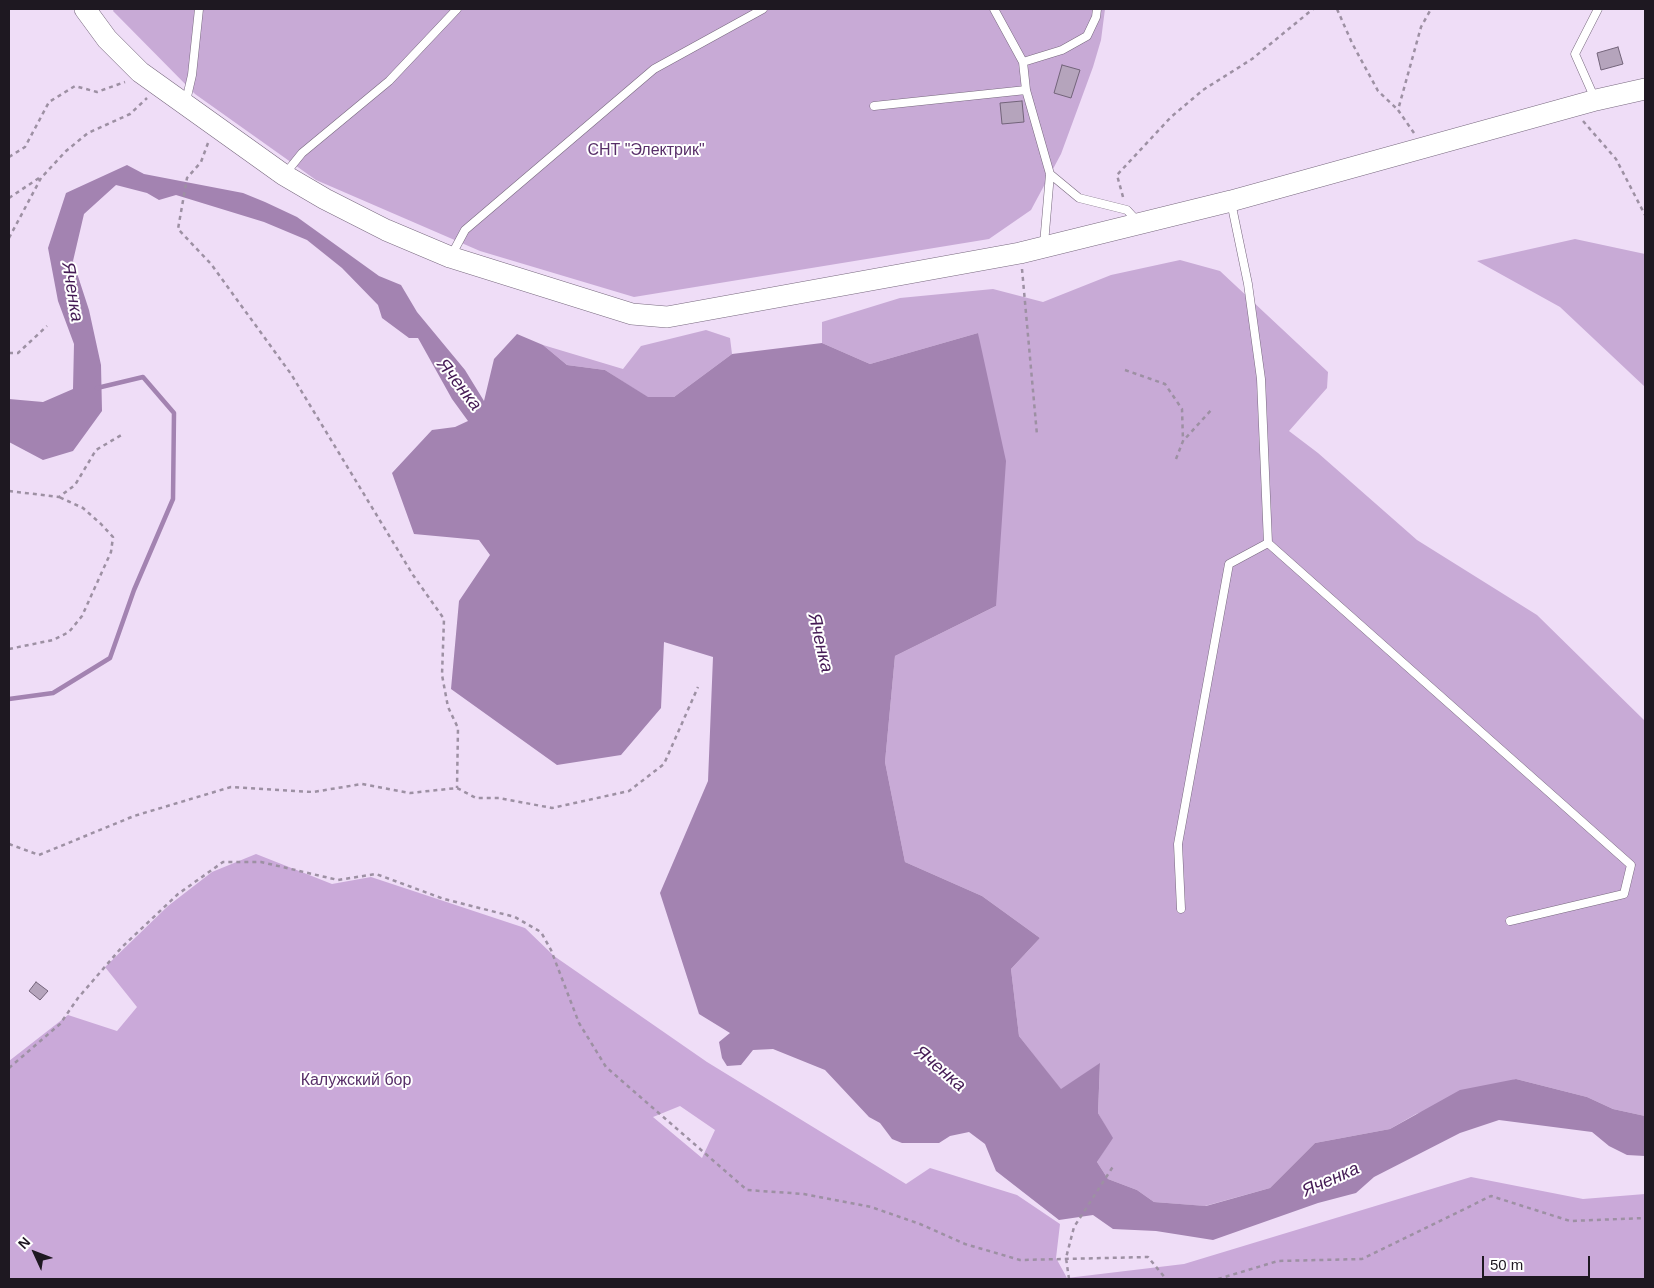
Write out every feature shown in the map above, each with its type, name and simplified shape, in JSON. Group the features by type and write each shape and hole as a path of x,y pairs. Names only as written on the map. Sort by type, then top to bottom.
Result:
{"street":[{"path":"85,9 107,39 140,72 284,175 324,199 386,230 450,258 632,314 667,317 1020,253 1044,247 1133,217 1231,201 1573,108 1596,100 1645,89"}],"lane":[{"path":"184,105 192,75 199,9"},
{"path":"284,175 302,153 389,81 457,9"},
{"path":"450,258 465,230 654,69 763,9"},
{"path":"994,9 1023,62 1026,90 1050,174 1044,247"},
{"path":"1023,62 1062,50 1087,36 1096,17 1097,9"},
{"path":"1596,100 1575,54 1598,9"},
{"path":"874,106 1026,90"},
{"path":"1050,174 1079,198 1133,217"},
{"path":"1231,201 1248,284 1261,379 1268,543 1630,865 1624,894 1510,921"},
{"path":"1181,909 1178,844 1229,564 1268,543"}],"path":[{"path":"1133,217 1117,174 1171,117 1203,90 1252,60 1313,9"},
{"path":"1337,9 1352,43 1378,91 1398,110 1407,126 1426,148"},
{"path":"1398,110 1421,27 1432,9"},
{"path":"9,157 25,146 49,102 74,86 97,92 122,85 140,72"},
{"path":"9,238 41,178 66,151 88,133 130,114 160,87"},
{"path":"1573,108 1616,159 1645,215"},
{"path":"212,124 206,151 201,162 187,178 178,229 212,264 291,374 414,574 444,619 442,676 448,707 458,728 457,788"},
{"path":"9,198 41,178"},
{"path":"1020,253 1037,435"},
{"path":"9,354 18,353 47,326"},
{"path":"1125,370 1165,384 1182,409 1183,441"},
{"path":"1176,459 1183,441 1213,408"},
{"path":"59,497 75,485 96,450 124,434"},
{"path":"9,491 59,497 83,508 114,537 110,552 82,616 69,632 53,640 9,649"},
{"path":"9,844 39,855 134,816 231,787 313,792 362,784 410,793 457,788 476,798 498,798 552,808 629,791 664,764 698,687"},
{"path":"9,1068 60,1024 78,998 122,947 178,894 222,862 261,862 338,880 376,874 444,898 515,917 541,932 552,950 578,1023 606,1067 747,1190 804,1194 871,1207 920,1224 965,1244 1020,1260 1148,1257 1166,1279"},
{"path":"1069,1279 1066,1258 1074,1227 1114,1166"},
{"path":"1218,1279 1278,1261 1362,1259 1491,1196 1570,1221 1645,1218"}],"green space":[{"name":"СНТ \"Электрик\"","path":"114,9 1105,9 1101,40 1093,67 1061,154 1031,210 989,239 634,297 480,251 316,180 195,94 113,11"},
{"path":"1575,239 1645,254 1645,387 1560,307 1477,261"},
{"path":"1180,260 1220,271 1328,372 1327,388 1289,431 1318,453 1417,540 1537,615 1645,721 1645,1116 1613,1109 1587,1097 1516,1079 1416,1114 1390,1129 1315,1143 1270,1188 1205,1206 1154,1202 1137,1190 1108,1179 1097,1162 1112,1138 1098,1113 1100,1064 1061,1090 1019,1036 1011,969 1040,938 982,896 905,862 885,762 895,656 996,606 978,333 870,364 822,343 822,322 900,298 993,289 1043,302 1111,275"},
{"path":"706,330 730,338 732,354 674,397 647,397 605,370 567,365 543,345 623,369 641,346"},
{"name":"Калужский бор","path":"256,854 332,884 371,877 525,928 554,956 707,1062 906,1184 930,1168 1017,1195 1060,1224 1056,1258 1067,1278 1184,1264 1471,1177 1583,1199 1645,1194 1645,1279 9,1279 9,1061 68,1015 117,1031 137,1007 105,967 168,906 212,872","holes":["680,1106 715,1130 702,1158 653,1117"]}],"water":[{"name":"Яченка","path":"127,165 144,174 243,193 265,202 297,217 379,276 401,285 417,312 465,370 484,401 494,359 517,334 543,345 567,365 605,370 648,397 674,397 732,354 822,343 870,364 978,333 1006,461 996,606 895,656 885,762 905,862 982,896 1040,938 1011,969 1019,1036 1061,1089 1100,1063 1098,1113 1113,1138 1097,1162 1108,1179 1137,1190 1154,1202 1206,1206 1270,1188 1315,1143 1390,1129 1460,1090 1516,1079 1587,1097 1613,1109 1645,1116 1645,1156 1627,1155 1609,1146 1592,1132 1499,1120 1460,1133 1374,1177 1356,1193 1318,1203 1213,1240 1156,1231 1113,1229 1093,1215 1059,1220 996,1171 985,1144 969,1132 950,1136 939,1143 902,1143 892,1139 880,1123 869,1117 825,1070 773,1049 753,1050 741,1065 727,1066 722,1058 719,1042 730,1033 699,1014 660,893 708,781 713,657 664,642 661,708 621,755 557,765 451,689 459,601 490,555 479,540 414,534 392,473 432,430 455,427 468,421 452,399 418,338 409,338 382,318 378,305 342,268 307,240 264,222 176,195 159,200 147,193 116,185 84,214 73,261 89,310 101,365 102,411 73,451 43,460 9,442 9,399 43,402 73,389 74,344 58,301 48,248 66,193"}],"building":[{"path":"1618,47 1623,64 1601,70 1597,53"},
{"path":"1062,65 1080,70 1071,98 1054,93"},
{"path":"1022,101 1024,122 1002,124 1000,103"},
{"path":"36,982 48,991 40,1000 29,991"}],"waterway":[{"path":"9,699 53,693 110,658 134,590 173,499 174,413 143,377 97,388"}]}
